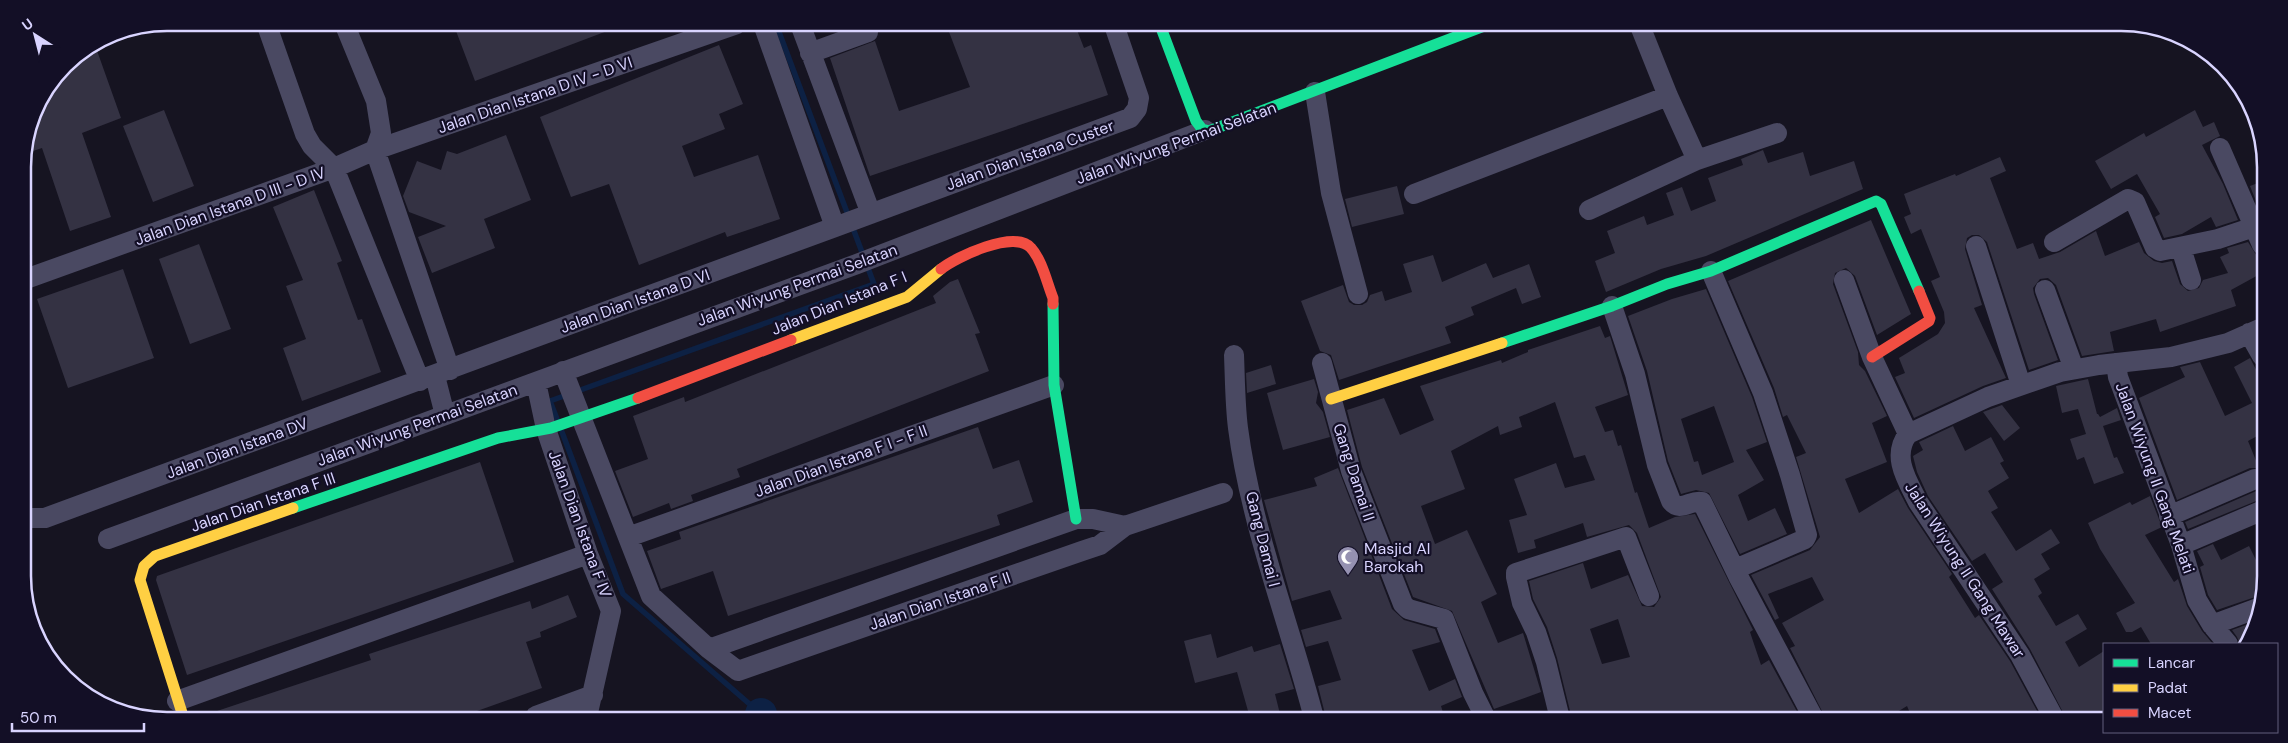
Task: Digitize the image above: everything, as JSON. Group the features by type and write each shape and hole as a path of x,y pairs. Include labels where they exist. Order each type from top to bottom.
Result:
{"street":[{"path":"269,31 304,134 312,146 334,168"},
{"path":"347,31 376,101 381,133 375,150 445,415"},
{"name":"Jalan Dian Istana D IV - D VI","path":"334,168 375,150 717,31"},
{"path":"766,31 854,220"},
{"path":"802,31 810,53 854,220"},
{"path":"810,53 868,31"},
{"name":"Jalan Dian Istana Custer","path":"854,220 1130,118 1138,109 1139,98 1116,31"},
{"path":"1162,31 1196,121 1205,130"},
{"name":"Jalan Wiyung Permai Selatan","path":"108,539 536,382 565,376 1205,130 1222,128 1471,31"},
{"path":"1642,31 1668,96 1697,160"},
{"path":"1315,92 1331,192 1358,294"},
{"path":"1414,194 1668,96"},
{"path":"1589,210 1697,160 1777,133"},
{"path":"2220,148 2257,234"},
{"name":"Jalan Dian Istana D III - D IV","path":"32,277 334,168 435,376"},
{"path":"2054,242 2128,199 2135,202 2155,248 2160,251 2257,236"},
{"path":"1331,399 1612,306 1667,284 1711,271 1874,201 1879,202 1930,318 1929,321 1872,357"},
{"name":"Jalan Dian Istana D VI","path":"435,376 854,220"},
{"name":"Jalan Dian Istana F I","path":"549,429 578,416 907,297 945,266 964,256 1005,242 1019,242 1030,246 1053,298 1054,385"},
{"path":"1976,246 2021,385"},
{"path":"2181,248 2191,280"},
{"path":"1711,271 1763,393 1807,535 1805,539 1740,567 1737,572"},
{"path":"1844,280 1872,357 1908,434 1988,397 2021,385 2074,369 2116,363"},
{"path":"2045,290 2074,369"},
{"path":"1612,306 1636,374 1657,465 1671,501 1675,506 1681,507 1699,501 1702,502 1809,711"},
{"name":"Jalan Wiyung II Gang Melati","path":"2227,643 2212,625 2197,600 2181,546 2118,377 2116,363 2171,357 2228,343 2256,331"},
{"name":"Gang Damai I","path":"1234,355 1238,427 1250,492 1279,603 1312,711"},
{"name":"Gang Damai II","path":"1322,363 1351,471 1403,604 1408,608 1445,620 1473,693 1482,711"},
{"name":"Jalan Dian Istana DV","path":"31,518 44,518 435,376"},
{"name":"Jalan Dian Istana F II","path":"565,376 578,416 650,596 709,649 737,670 742,671 1082,552 1100,545 1125,526"},
{"name":"Jalan Dian Istana F IV","path":"536,382 588,554 611,611 589,712"},
{"path":"1054,385 1076,520"},
{"name":"Jalan Dian Istana F I - F II","path":"628,537 1054,385"},
{"name":"Jalan Dian Istana F III","path":"180,709 140,580 140,573 148,560 498,438 549,429"},
{"name":"Jalan Wiyung II Gang Mawar","path":"1908,434 1902,442 1900,456 1902,467 1918,502 2020,655 2050,711"},
{"path":"2169,516 2255,479"},
{"path":"1125,526 1222,493"},
{"path":"2181,546 2257,513"},
{"name":"Jalan Dian Istana F II","path":"709,649 1076,520 1093,519 1125,526"},
{"path":"1558,711 1539,640 1522,603 1516,573 1626,537 1648,596"},
{"path":"180,709 588,554"},
{"path":"2212,625 2252,609"},
{"path":"547,712 593,695"}],"building":[{"path":"456,31 607,31 475,81"},
{"path":"949,31 1077,31 1084,48 1091,45 1108,95 870,176 830,58 875,41 899,111 970,87"},
{"path":"719,45 743,104 719,114 725,129 682,146 694,177 758,155 780,219 727,237 725,232 639,265 609,184 571,197 540,117"},
{"path":"97,50 121,118 82,133 111,217 70,231 42,148 33,151 38,124 49,99 71,71"},
{"path":"164,110 194,186 153,202 123,126"},
{"path":"2195,110 2203,127 2214,122 2220,136 2202,145 2223,184 2238,220 2216,227 2211,217 2182,234 2164,238 2155,217 2160,214 2137,174 2111,189 2095,161 2144,133 2146,137"},
{"path":"506,135 531,200 484,219 495,248 432,273 418,237 446,226 409,212 403,196 417,161 441,170 447,151 457,154"},
{"path":"1763,150 1768,163 1803,152 1810,176 1854,161 1863,189 1706,256 1661,269 1606,292 1595,261 1615,253 1607,231 1644,216 1647,225 1674,215 1666,193 1682,187 1691,211 1716,201 1708,178 1743,165 1741,159"},
{"path":"2000,157 2006,171 1990,178 2017,249 2033,243 2039,259 2060,252 2096,231 2105,256 2139,242 2144,253 2154,261 2162,263 2172,261 2180,284 2188,291 2199,288 2203,280 2228,273 2220,257 2229,253 2227,248 2248,242 2257,256 2257,276 2231,290 2236,306 2160,332 2156,319 2110,332 2114,351 2082,356 2056,285 2048,278 2040,279 2033,288 2034,294 2058,360 2029,370 1987,242 1979,235 1972,235 1967,238 1965,249 1982,305 1974,308 2006,378 1983,386 1914,418 1895,377 1905,373 1899,358 1938,334 1945,323 1944,312 1931,281 1940,277 1921,229 1911,234 1904,217 1911,214 1904,194 1955,174 1956,176"},
{"path":"2257,183 2257,204 2250,186"},
{"path":"1397,186 1404,214 1352,227 1345,199"},
{"path":"314,190 342,261 337,263 358,320 362,319 381,372 302,401 283,348 306,339 286,286 303,280 273,207"},
{"path":"1871,220 1911,314 1877,335 1855,276 1846,268 1835,273 1833,284 1858,352 1859,365 1865,371 1887,416 1872,423 1887,462 1845,479 1859,513 1898,489 1908,508 1952,574 1949,577 1975,618 1979,615 2010,661 2037,711 1909,711 1907,706 1899,711 1822,711 1790,648 1795,646 1782,623 1824,600 1812,577 1768,594 1779,618 1775,620 1751,575 1810,550 1820,537 1796,457 1806,453 1787,415 1783,417 1774,388 1728,281"},
{"path":"199,244 231,329 190,344 159,259"},
{"path":"1433,255 1442,282 1486,263 1493,278 1529,264 1541,297 1522,304 1516,288 1471,307 1474,315 1445,327 1451,343 1339,380 1331,355 1320,351 1301,301 1343,285 1349,302 1354,305 1362,305 1367,302 1370,295 1382,291 1385,301 1412,292 1403,264"},
{"path":"123,269 154,358 68,388 37,299"},
{"path":"958,279 980,333 975,334 989,371 737,469 740,477 691,495 693,501 671,509 669,503 633,517 615,471 648,459 633,416 684,397 685,402 936,303 933,296 950,282"},
{"path":"1706,289 1752,397 1767,442 1746,450 1764,480 1738,495 1748,521 1775,508 1787,534 1740,554 1709,493 1696,490 1681,494 1668,461 1647,371 1628,316 1672,299","holes":["1714,406 1734,462 1702,475 1698,461 1694,462 1681,419"]},
{"path":"1600,326 1605,338 1610,336 1628,395 1595,407 1605,432 1613,430 1618,446 1621,445 1635,493 1637,492 1649,528 1675,517 1695,514 1753,630 1750,632 1761,665 1769,660 1797,711 1570,711 1557,658 1547,627 1533,599 1529,581 1583,563 1591,589 1628,575 1642,606 1654,607 1661,597 1637,533 1629,525 1587,537 1583,523 1534,540 1536,548 1518,553 1509,520 1527,515 1514,479 1556,463 1565,488 1595,480 1585,455 1574,458 1555,402 1519,417 1522,427 1500,435 1498,426 1451,451 1465,489 1421,506 1435,544 1467,530 1497,594 1481,602 1498,643 1523,633 1541,692 1494,709 1452,611 1413,597 1362,467 1347,410 1384,398 1400,435 1434,420 1420,386 1501,360 1502,363 1528,352 1528,350","holes":["1618,619 1630,657 1602,664 1590,629"]},
{"path":"2250,358 2257,371 2257,436 2248,441 2257,463 2257,468 2250,468 2177,500 2139,398 2185,377 2180,367 2200,362 2225,416 2252,403 2234,367"},
{"path":"1271,365 1276,384 1247,393 1246,373"},
{"path":"1314,379 1318,392 1316,403 1323,412 1330,437 1283,450 1267,393"},
{"path":"2088,379 2097,414 2100,417 2117,408 2121,420 2103,426 2114,458 2117,457 2124,473 2094,484 2084,457 2077,460 2070,439 2086,434 2078,409 2062,413 2056,386"},
{"path":"2002,405 2020,428 2004,441 1983,412"},
{"path":"1953,426 1965,451 1991,437 2004,461 2000,463 2009,478 1988,491 1998,508 1991,512 2016,551 2051,529 2060,543 2041,554 2050,569 2034,579 2042,593 2038,596 2056,626 2078,614 2087,629 2065,642 2079,667 2103,652 2103,711 2062,711 2030,649 1992,589 2003,582 1985,553 1972,561 1928,496 1917,472 1913,456 1923,450 1919,442"},
{"path":"978,427 993,469 1019,460 1033,502 997,515 1000,525 728,616 713,571 661,589 647,551 681,539 679,532"},
{"path":"480,462 514,562 187,675 156,580 157,576"},
{"path":"1338,468 1392,609 1404,620 1435,629 1440,642 1412,650 1429,691 1455,679 1462,697 1441,706 1443,711 1324,711 1318,686 1341,680 1328,641 1306,647 1301,630 1342,619 1330,590 1292,601 1264,500 1317,486 1314,478"},
{"path":"2257,491 2257,501 2188,529 2185,522"},
{"path":"2150,496 2162,527 2145,535 2174,582 2178,579 2187,606 2202,631 2212,643 2150,643 2141,627 2132,632 2126,632 2116,613 2135,603 2100,549 2088,523 2130,502 2132,505"},
{"path":"2213,544 2221,560 2249,546 2257,562 2255,597 2217,610 2208,595 2200,567 2204,565 2197,551"},
{"path":"568,595 577,617 540,632 541,637 526,642 542,688 475,712 214,712 371,660 369,654 530,601 532,609"},
{"path":"2248,624 2239,642 2232,630"},
{"path":"1211,634 1217,658 1252,646 1254,652 1280,644 1294,689 1275,694 1279,711 1248,711 1237,672 1195,683 1184,641"}],"waterway":[{"path":"557,419 550,401 874,284 779,31"},
{"path":"562,432 623,594 758,712"}],"traffic: fast":[{"path":"1162,31 1196,121 1202,129 1209,131 1471,31"},
{"path":"1502,343 1612,306 1667,284 1711,271 1876,201 1881,204 1919,291"},
{"path":"1053,304 1054,385 1076,519"},
{"path":"293,508 498,438 551,428 638,398"}],"traffic: slow":[{"path":"791,340 907,297 941,269"},
{"path":"1331,399 1502,343"},
{"path":"182,712 140,580 144,566 155,556 293,508"}],"traffic: jam":[{"path":"941,269 959,258 986,247 999,243 1023,243 1031,248 1038,259 1053,298 1053,304"},
{"path":"1872,357 1929,321 1930,318 1919,291"},
{"path":"638,398 791,340"}],"place":[{"name":"Masjid Al Barokah","path":"1348,576"}]}
